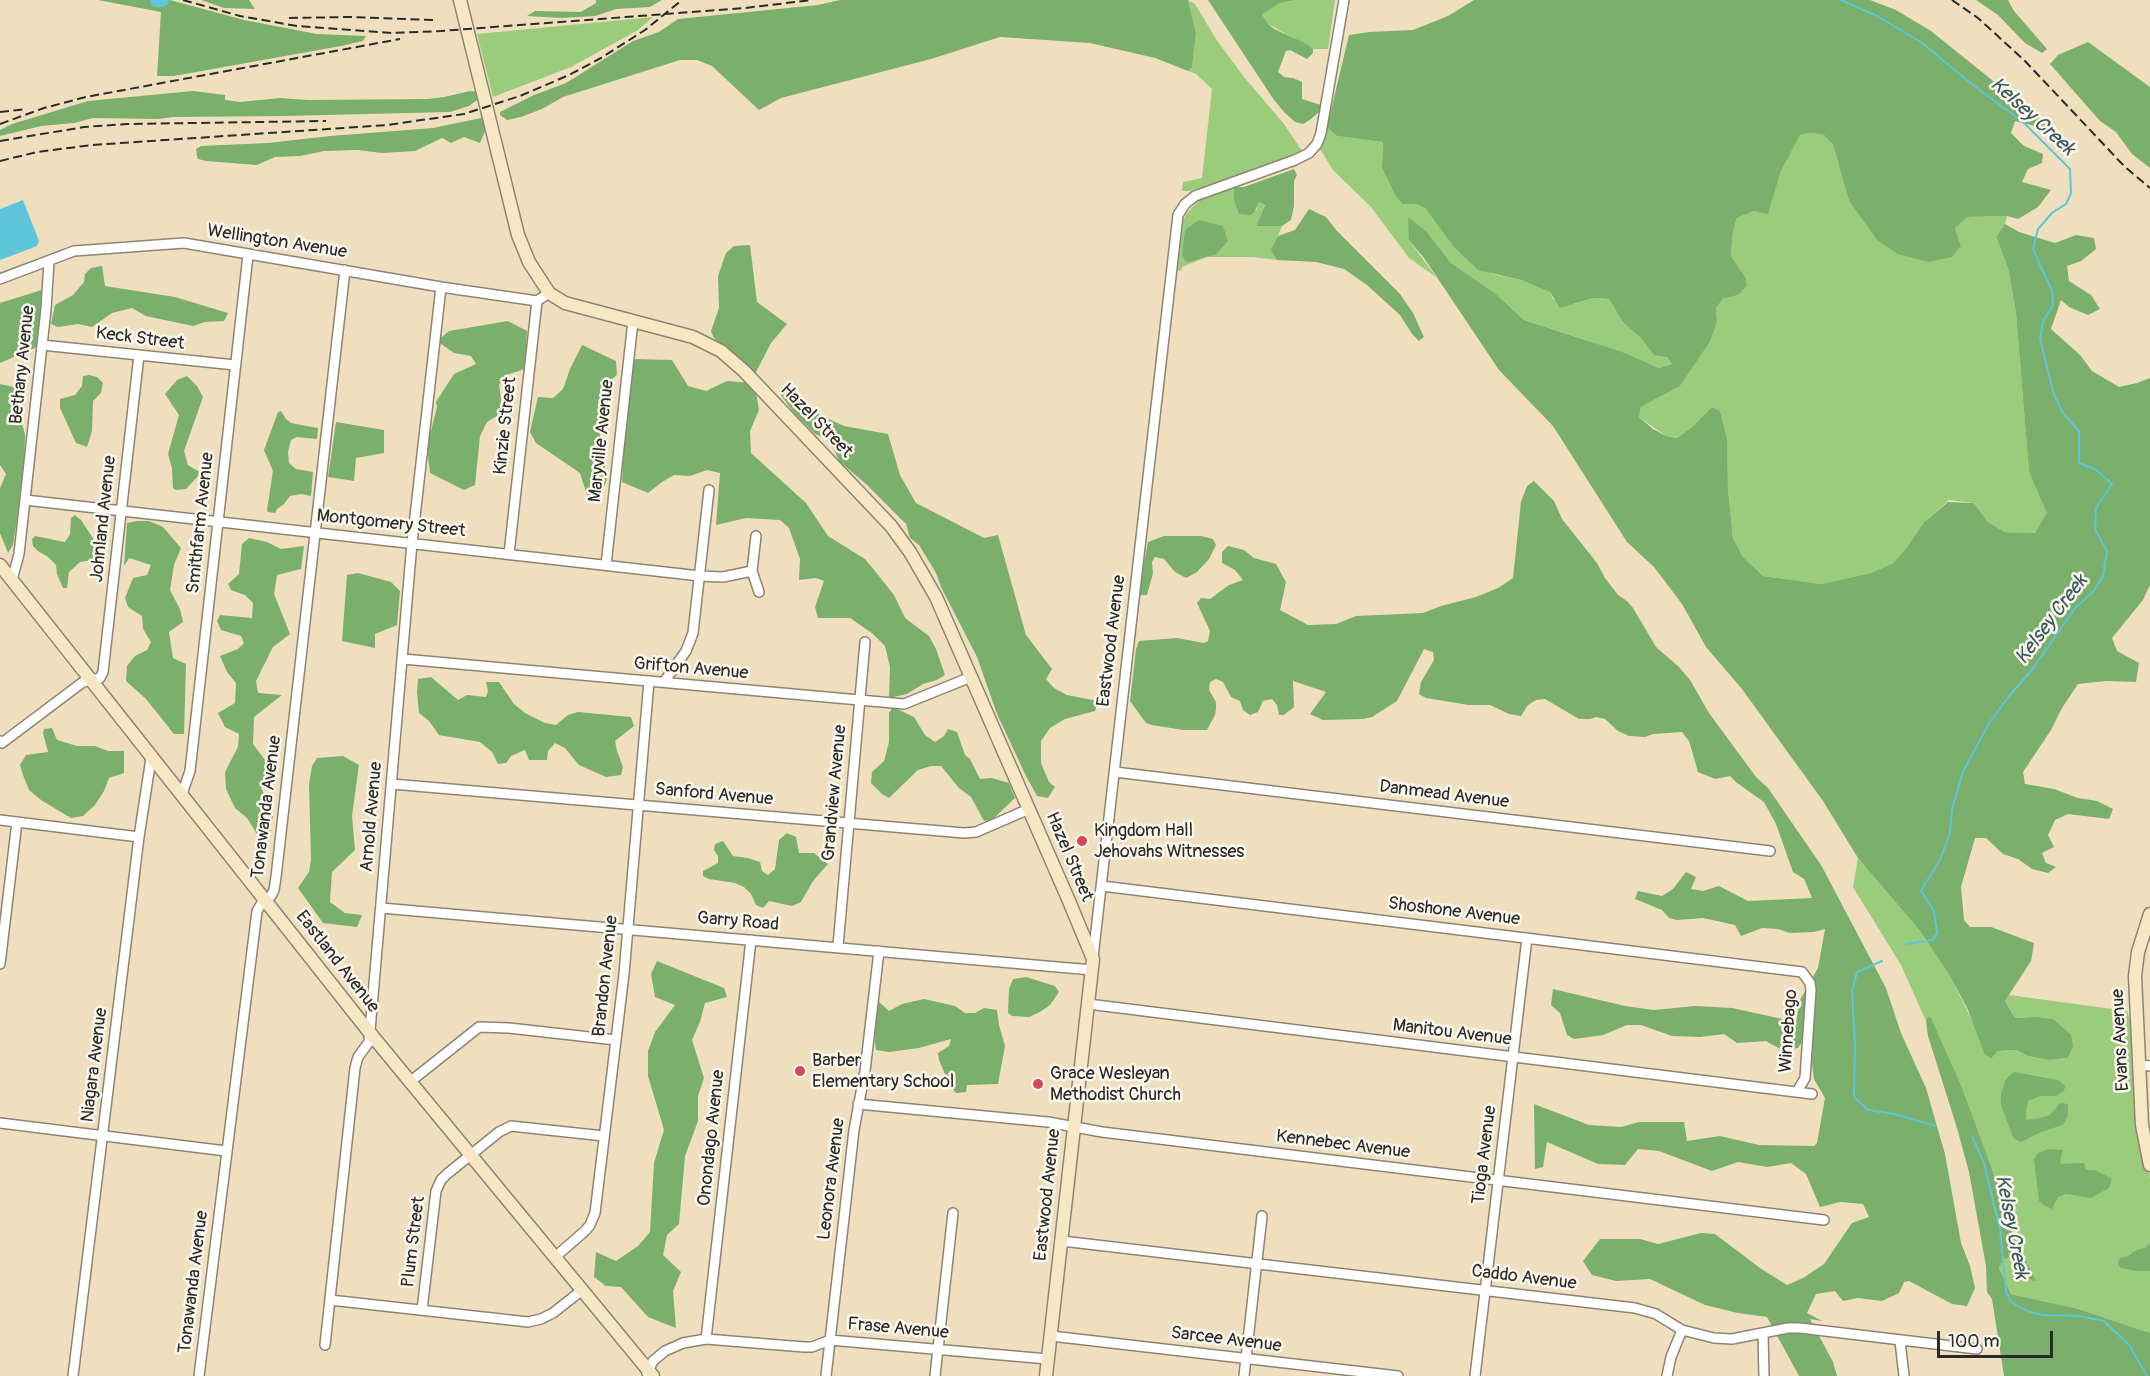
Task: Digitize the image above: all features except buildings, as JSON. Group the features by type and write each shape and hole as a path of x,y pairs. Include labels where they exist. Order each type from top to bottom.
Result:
{"street":[{"path":"460,0 519,235 530,262 549,293 537,302"},
{"name":"Eastwood Avenue","path":"1046,1376 1178,215 1185,204 1195,196 1295,160 1309,153 1317,144 1321,133 1344,0"},
{"name":"Wellington Avenue","path":"0,279 80,250 177,243 537,302"},
{"name":"Smithfarm Avenue","path":"182,794 190,771 248,255"},
{"name":"Bethany Avenue","path":"12,580 19,554 49,261"},
{"name":"Tonawanda Avenue","path":"199,1376 256,910 271,896 277,869 345,270"},
{"name":"Arnold Avenue","path":"325,1345 355,1068 358,1057 369,1042 370,1033 412,543 441,287"},
{"name":"Hazel Street","path":"549,293 565,303 699,339 722,351 881,514 902,539 926,578 972,677 1092,964"},
{"name":"Kinzie Street","path":"509,554 537,302"},
{"name":"Maryville Avenue","path":"606,565 633,321"},
{"name":"Keck Street","path":"42,345 235,365"},
{"name":"Johnland Avenue","path":"92,680 100,678 103,672 139,355"},
{"path":"664,682 686,651 693,633 709,490"},
{"name":"Montgomery Street","path":"25,500 700,576 723,577 752,571"},
{"path":"756,536 752,571 759,592"},
{"name":"Eastland Avenue","path":"0,565 370,1033 649,1373"},
{"name":"Grandview Avenue","path":"838,946 865,642"},
{"name":"Grifton Avenue","path":"403,659 904,704 972,677"},
{"path":"0,741 2,743 83,681 92,680"},
{"name":"Brandon Avenue","path":"555,1257 585,1231 593,1219 624,974 649,681"},
{"name":"Niagara Avenue","path":"74,1376 139,837 152,758"},
{"name":"Danmead Avenue","path":"1115,772 1770,851"},
{"name":"Sanford Avenue","path":"392,784 970,834 1029,809"},
{"path":"0,820 139,837"},
{"path":"0,964 17,822"},
{"name":"Shoshone Avenue","path":"1102,885 1802,972"},
{"name":"Garry Road","path":"381,908 879,951 1092,964"},
{"name":"Evans Avenue","path":"2150,914 2138,952 2135,976 2145,1065 2142,1125 2150,1165"},
{"name":"Tioga Avenue","path":"1476,1376 1527,938"},
{"name":"Onondago Avenue","path":"706,1339 751,940"},
{"name":"Leonora Avenue","path":"826,1376 858,1104 865,1071 879,951"},
{"name":"Winnebago","path":"1797,1092 1805,1077 1811,990 1810,983 1802,972"},
{"name":"Manitou Avenue","path":"1089,1004 1812,1094"},
{"path":"411,1081 479,1027 509,1028 616,1040"},
{"name":"Kennebec Avenue","path":"858,1104 1048,1122 1102,1132 1824,1220"},
{"path":"0,1123 226,1151"},
{"name":"Plum Street","path":"422,1310 436,1191 441,1180 470,1154 499,1132 511,1126 604,1136"},
{"path":"934,1376 953,1213"},
{"path":"1244,1376 1262,1216"},
{"name":"Caddo Avenue","path":"1062,1241 1641,1309 1656,1314 1682,1330 1714,1338 1732,1339 1788,1328 1800,1328 1977,1348"},
{"path":"330,1300 528,1322 553,1313 581,1291"},
{"path":"1668,1376 1671,1357 1682,1330"},
{"path":"1762,1333 1764,1376"},
{"name":"Sarcee Avenue","path":"1051,1336 1398,1376"},
{"name":"Frase Avenue","path":"649,1373 664,1351 684,1343 706,1339 804,1347 812,1347 830,1340 1048,1359"},
{"path":"1900,1341 1904,1376"}],"green space":[{"path":"98,0 170,0 244,20 317,34 366,36 363,41 341,46 174,76 157,76 161,12"},
{"path":"201,0 249,0 255,9 224,8"},
{"path":"596,0 662,0 650,7 616,9 595,16 562,18 527,16 535,11 581,12 596,3"},
{"path":"840,0 1188,0 1196,33 1192,68 1188,71 1155,58 1090,43 1000,37 931,59 781,98 759,110 712,66 697,60 680,60 563,97 542,109 521,117 507,120 500,115 500,112 534,95 566,83 633,41 659,32 678,19 818,5"},
{"path":"1188,0 1195,4 1216,39 1244,77 1284,124 1302,151 1251,173 1190,191 1182,191 1183,182 1202,178 1212,89 1196,74 1188,71 1192,68 1196,33"},
{"path":"1208,0 1297,0 1280,3 1262,14 1274,29 1313,49 1313,53 1307,59 1290,50 1286,51 1278,72 1284,77 1302,82 1302,99 1321,105 1319,112 1303,124 1295,122 1285,113"},
{"path":"1297,0 1335,0 1328,49 1313,49 1268,24 1262,13 1280,3"},
{"path":"1474,0 1870,0 1896,10 1931,31 2059,134 2057,137 2031,125 2015,121 2011,133 2024,146 2043,154 2042,163 2028,169 2022,182 2051,190 2038,207 2018,219 2007,216 1968,217 1955,228 1961,246 1952,257 1928,262 1898,254 1878,241 1849,201 1833,145 1824,135 1810,133 1800,135 1781,171 1768,214 1754,211 1737,218 1733,231 1731,256 1746,278 1747,286 1738,295 1723,299 1716,308 1717,322 1710,342 1680,386 1641,407 1639,417 1653,429 1666,436 1677,438 1712,407 1720,411 1727,438 1728,489 1733,538 1743,557 1763,576 1821,584 1871,573 1893,563 1924,522 1948,502 1974,503 1988,522 2005,532 2035,533 2047,513 2029,472 2016,313 2008,268 1996,237 2005,224 2019,232 2055,243 2076,235 2094,238 2096,249 2081,261 2067,266 2069,281 2091,295 2100,309 2088,315 2069,307 2061,300 2051,329 2080,355 2092,371 2119,387 2150,378 2150,585 2143,600 2112,638 2117,651 2139,663 2136,682 2106,681 2078,684 2023,772 2025,784 2097,801 2113,809 2109,819 2068,814 2055,820 2048,835 2054,847 2042,853 2046,863 2056,867 2048,873 2032,869 2018,859 2003,854 1986,838 1975,838 1961,887 1964,920 1970,927 1991,927 2034,943 2031,961 2005,1001 2015,1018 2053,1019 2071,1035 2073,1046 2068,1058 2048,1060 2028,1056 2016,1050 1998,1051 1991,1059 1984,1053 1968,1010 1950,976 1920,931 1858,858 1823,801 1742,689 1706,647 1682,604 1654,567 1627,542 1553,426 1499,370 1424,258 1409,240 1408,217 1427,232 1451,263 1496,294 1524,320 1622,352 1659,368 1672,364 1667,357 1654,355 1641,338 1622,321 1609,299 1593,298 1560,308 1550,292 1521,280 1478,270 1454,247 1426,209 1416,204 1402,204 1395,195 1382,168 1383,142 1337,136 1327,127 1349,35 1413,30 1448,16"},
{"path":"1976,0 2008,0 2014,11 2047,49 2042,53 2025,43 1998,15"},
{"path":"653,17 638,30 571,67 493,97 477,34"},
{"path":"2088,42 2150,87 2150,168 2132,154 2116,132 2100,121 2050,64 2058,55"},
{"path":"193,91 225,95 225,100 240,102 280,98 308,100 427,99 470,91 477,92 477,100 469,106 450,112 159,119 93,118 74,123 41,126 0,136 0,130 12,124 88,101"},
{"path":"481,118 485,120 486,129 480,143 464,137 451,143 442,138 415,151 382,153 358,150 324,151 300,156 275,157 257,165 198,159 196,149 201,146 268,143 433,128"},
{"path":"1327,127 1337,136 1383,142 1382,168 1402,204 1416,204 1426,209 1492,274 1521,280 1550,292 1553,299 1574,304 1593,298 1609,299 1622,321 1667,357 1672,364 1660,368 1524,320 1496,294 1451,263 1427,232 1409,240 1436,277 1409,258 1371,207 1333,170 1320,149"},
{"path":"1810,133 1824,135 1833,145 1849,201 1858,213 1961,246 1955,228 1968,217 2007,216 2005,224 1996,237 2008,268 2016,313 2029,472 2048,513 2035,533 2005,532 1988,522 1974,503 1949,500 1924,522 1893,563 1871,573 1821,584 1763,576 1743,557 1733,538 1728,489 1727,439 1720,411 1712,407 1677,438 1666,436 1639,417 1641,407 1680,386 1710,342 1717,322 1716,308 1723,299 1738,295 1747,286 1746,278 1731,256 1733,231 1737,218 1754,211 1768,213 1781,171 1789,155 1800,135"},
{"path":"1294,169 1297,175 1294,181 1294,206 1291,220 1282,226 1256,226 1265,205 1259,202 1251,215 1239,214 1234,200 1234,187 1244,187"},
{"path":"1234,187 1234,201 1256,211 1259,202 1265,204 1256,226 1282,226 1272,250 1277,260 1253,257 1207,257 1182,267 1181,271 1178,270 1181,226 1186,214 1202,198"},
{"path":"1309,209 1326,217 1400,294 1413,313 1424,337 1419,341 1400,315 1367,285 1344,269 1316,262 1277,260 1271,250 1278,236 1295,230"},
{"path":"1199,220 1223,226 1228,241 1216,254 1189,262 1185,261 1182,255 1185,230"},
{"path":"750,245 757,302 787,324 771,343 755,374 714,338 711,331 719,308 718,276 726,253 734,246"},
{"path":"102,266 105,286 175,297 228,313 224,321 205,322 193,326 146,316 132,308 112,313 92,327 78,324 58,327 51,324 55,305 73,295 84,282 85,274 91,268"},
{"path":"45,289 37,347 0,363 0,303"},
{"path":"508,321 527,331 525,369 506,375 499,385 500,414 487,422 480,436 475,485 464,490 430,473 427,447 437,407 436,402 454,374 476,364 471,356 454,353 437,341 449,331"},
{"path":"582,345 616,361 617,375 607,383 600,402 600,437 607,479 599,501 587,495 580,473 536,443 530,432 538,397 553,398 563,389"},
{"path":"633,359 672,360 688,386 706,391 727,381 752,383 759,410 750,431 751,453 806,503 828,536 865,559 894,595 905,618 929,636 945,675 907,694 889,698 890,667 885,646 873,634 850,618 818,618 815,607 824,581 816,578 799,580 800,559 789,528 780,520 746,518 716,525 720,473 707,470 690,476 674,475 648,493 622,482 624,433"},
{"path":"83,376 97,377 103,383 101,393 93,401 92,431 87,447 76,443 60,408 60,399 75,395 82,386"},
{"path":"187,376 197,386 203,397 184,451 188,465 201,473 186,489 176,490 173,488 172,468 168,454 179,415 165,394 177,380"},
{"path":"0,384 18,388 17,408 25,434 24,474 13,545 8,553 0,533 0,488 6,474 0,465"},
{"path":"785,393 792,402 844,426 888,434 900,475 916,503 984,538 998,535 1026,635 1052,669 1046,679 1054,688 1067,695 1098,701 1095,711 1065,719 1050,728 1041,741 1041,763 1049,782 1055,787 1048,798 1037,796 1026,776 997,714 977,657 936,573 919,545 910,538 906,524 839,461 833,447 825,438 815,434 794,413 780,394"},
{"path":"281,411 291,423 318,428 317,439 297,437 291,440 288,452 289,463 296,469 313,472 311,496 301,494 290,496 275,513 267,510 273,471 264,450 278,412"},
{"path":"336,422 384,430 384,453 356,458 354,481 328,477"},
{"path":"1534,481 1554,501 1562,519 1597,563 1618,595 1633,608 1656,647 1690,680 1709,713 1756,777 1768,788 1821,865 1886,988 1901,1033 1926,1088 1945,1154 1961,1243 1975,1288 1967,1306 1952,1304 1909,1281 1904,1282 1899,1293 1882,1301 1858,1298 1843,1301 1835,1291 1816,1294 1807,1313 1822,1321 1810,1319 1833,1362 1837,1376 1799,1376 1767,1317 1705,1305 1650,1279 1616,1281 1592,1275 1583,1261 1600,1239 1640,1239 1658,1244 1701,1233 1715,1234 1787,1285 1803,1278 1824,1264 1852,1223 1869,1217 1863,1204 1840,1202 1820,1207 1806,1174 1791,1163 1767,1167 1738,1162 1712,1171 1659,1151 1638,1149 1625,1165 1598,1164 1547,1142 1543,1167 1535,1169 1534,1104 1589,1125 1621,1127 1639,1122 1684,1122 1687,1141 1720,1136 1759,1145 1814,1146 1817,1143 1825,1098 1814,1079 1811,1055 1804,1039 1798,1048 1782,1050 1766,1041 1737,1043 1724,1034 1700,1037 1672,1036 1641,1025 1627,1025 1603,1035 1574,1039 1567,1035 1560,1013 1551,1005 1553,989 1625,1006 1654,1010 1695,1006 1732,1008 1796,1022 1800,1000 1818,968 1825,929 1790,933 1778,929 1762,928 1741,936 1735,925 1703,918 1677,920 1669,918 1662,910 1635,899 1638,891 1662,896 1673,889 1686,872 1696,877 1691,889 1703,891 1719,886 1748,901 1812,898 1804,879 1793,872 1776,824 1764,802 1730,776 1715,779 1698,772 1689,741 1682,732 1653,734 1645,737 1629,736 1618,731 1605,719 1596,717 1579,719 1545,699 1536,700 1528,705 1521,716 1509,714 1490,705 1469,705 1426,698 1419,694 1421,682 1434,660 1433,652 1424,649 1397,701 1372,717 1363,719 1323,720 1310,714 1326,692 1293,681 1294,707 1284,715 1279,715 1277,705 1272,699 1263,701 1258,712 1250,715 1243,710 1240,701 1231,697 1223,682 1216,679 1210,682 1209,690 1216,702 1216,709 1207,730 1183,730 1146,723 1130,701 1139,641 1177,638 1204,643 1208,641 1210,631 1197,603 1201,598 1210,599 1229,585 1243,580 1235,570 1222,563 1222,552 1228,546 1244,550 1254,558 1276,564 1286,582 1280,610 1308,625 1336,624 1356,616 1423,613 1476,597 1498,588 1513,578 1521,502 1527,486"},
{"path":"75,515 81,520 98,546 105,550 104,565 92,560 80,562 69,572 67,588 63,588 56,565 33,546 32,539 35,536 65,542 70,534 71,518"},
{"path":"149,521 163,527 181,548 174,565 170,590 180,609 183,622 169,632 173,658 186,664 184,734 174,734 146,699 126,681 127,666 135,656 147,650 151,642 143,629 142,616 128,607 125,598 133,578 147,575 151,565 129,558 124,566 127,523"},
{"path":"1164,536 1201,536 1213,539 1216,545 1209,559 1197,572 1186,578 1175,572 1164,559 1155,557 1152,562 1153,573 1147,595 1140,595 1139,588 1148,542"},
{"path":"249,538 267,542 281,549 304,546 301,569 277,575 274,594 290,634 273,647 256,681 258,693 282,695 254,717 253,744 268,764 273,781 261,788 273,816 267,850 247,818 235,808 226,789 225,772 238,747 239,734 225,727 218,713 235,703 236,683 227,672 220,656 238,649 244,643 241,636 221,630 217,621 220,615 252,618 253,603 245,595 231,590 228,584 239,574 242,544"},
{"path":"358,573 391,582 400,591 397,625 375,634 375,648 342,641 347,575"},
{"path":"431,677 458,700 467,695 486,697 488,691 486,682 499,682 514,704 525,713 545,723 556,725 568,715 578,712 631,717 634,726 615,741 623,767 621,775 606,777 579,765 565,748 555,743 548,751 547,760 529,760 525,750 511,756 506,763 498,764 492,752 480,742 439,735 429,721 419,713 418,679"},
{"path":"893,707 914,717 925,735 935,742 944,736 948,729 957,732 965,755 970,759 980,779 992,778 1009,783 1015,798 992,820 984,821 971,797 959,788 941,766 918,770 889,798 882,794 871,783 872,772 884,761 889,742 889,713"},
{"path":"52,728 57,740 77,746 95,746 108,751 124,751 124,773 109,778 95,805 83,816 71,818 41,800 29,790 23,775 20,765 26,755 48,752 43,733 44,729"},
{"path":"343,756 359,765 352,816 355,850 332,872 330,902 345,913 362,915 357,927 323,923 298,888 309,872 311,860 309,784 312,766 317,758"},
{"path":"787,833 796,837 799,853 814,853 828,864 813,881 801,902 792,906 769,901 763,908 756,905 751,894 744,887 703,876 703,871 718,863 718,856 714,850 715,844 723,841 733,856 760,862 762,871 768,875 775,869 779,840"},
{"path":"1858,858 1920,931 1950,976 1991,1059 1998,1051 2016,1050 2028,1056 2047,1060 2068,1058 2035,1017 2015,1018 2005,1001 2009,995 2127,1011 2132,1026 2150,1179 2150,1243 2128,1256 2136,1271 2150,1271 2150,1333 2079,1309 2011,1294 1999,1268 2004,1258 2012,1261 2014,1272 2022,1273 2031,1280 2035,1280 2013,1235 1994,1175 1928,1016 1926,1021 1901,965 1853,887"},
{"path":"657,961 724,988 727,997 705,1003 692,1040 704,1078 698,1096 698,1121 685,1156 679,1224 667,1235 663,1255 681,1272 673,1291 676,1328 648,1317 621,1287 606,1286 594,1277 596,1252 616,1261 638,1246 650,1232 654,1163 664,1130 648,1076 648,1051 655,1032 675,1005 655,997 651,974"},
{"path":"1026,977 1055,986 1059,992 1050,1005 1040,1012 1029,1017 1012,1016 1008,1013 1009,989 1013,979"},
{"path":"924,999 955,1006 965,1013 975,1013 984,1008 997,1010 1005,1046 998,1084 967,1085 966,1092 956,1093 950,1086 938,1053 949,1046 951,1039 919,1048 889,1052 876,1050 874,1036 878,1001 889,1011 902,1004"},
{"path":"1928,1016 1931,1018 1962,1088 2013,1235 2036,1281 2022,1273 2016,1276 2012,1261 2008,1258 2004,1259 1999,1268 2011,1294 2079,1309 2150,1333 2150,1376 2004,1376 1992,1299 1987,1292 1986,1266 1969,1172 1928,1036 1926,1021"},
{"path":"2014,1072 2058,1080 2065,1086 2064,1091 2056,1096 2040,1096 2028,1101 2026,1111 2026,1120 2041,1118 2050,1115 2060,1103 2068,1104 2068,1115 2063,1125 2021,1142 2014,1139 2001,1105 2001,1093 2006,1079"},
{"path":"2049,1149 2063,1150 2061,1164 2084,1163 2086,1170 2095,1170 2112,1179 2109,1188 2091,1198 2066,1194 2058,1197 2052,1209 2045,1206 2039,1201 2034,1159 2038,1153"},
{"path":"2150,1243 2150,1271 2121,1268 2118,1263 2120,1258"}],"water":[{"path":"23,200 39,241 37,246 0,260 0,209"}],"waterway":[{"path":"157,0 162,0"},
{"name":"Kelsey Creek","path":"1841,0 1875,15 1921,42 1969,82 2023,122 2070,169 2071,193 2066,204 2052,213 2038,229 2033,249 2052,291 2053,305 2043,321 2040,339 2054,395 2063,413 2079,431 2079,463 2095,469 2112,484 2096,508 2095,529 2107,551 2103,576 2094,591 2076,607 2031,671 1988,725 1963,772 1952,809 1950,833 1940,860 1921,891 1934,911 1937,933 1933,940 1906,944"},
{"name":"Kelsey Creek","path":"1882,961 1857,972 1852,991 1855,1046 1854,1097 1868,1110 1894,1114 1936,1126"},
{"name":"Kelsey Creek","path":"1972,1136 1984,1163 2000,1229 2006,1292 2011,1302 2027,1311 2043,1315 2079,1316 2104,1321 2129,1345 2147,1376"}],"railway":[{"path":"183,0 240,16 297,26 392,33 745,8 812,0"},
{"path":"0,161 37,152 92,145 387,125 464,114 520,96 569,75 645,30 682,0"},
{"path":"1952,0 1978,18 2025,61 2124,166 2150,188"},
{"path":"289,18 349,17 433,20"},
{"path":"0,124 44,108 86,97 400,39"},
{"path":"0,112 26,109"},
{"path":"0,141 84,127 127,124 326,121"}],"place":[{"name":"Kingdom Hall Jehovahs Witnesses","path":"1082,841"},
{"name":"Barber Elementary School","path":"800,1071"},
{"name":"Grace Wesleyan Methodist Church","path":"1038,1084"}]}
